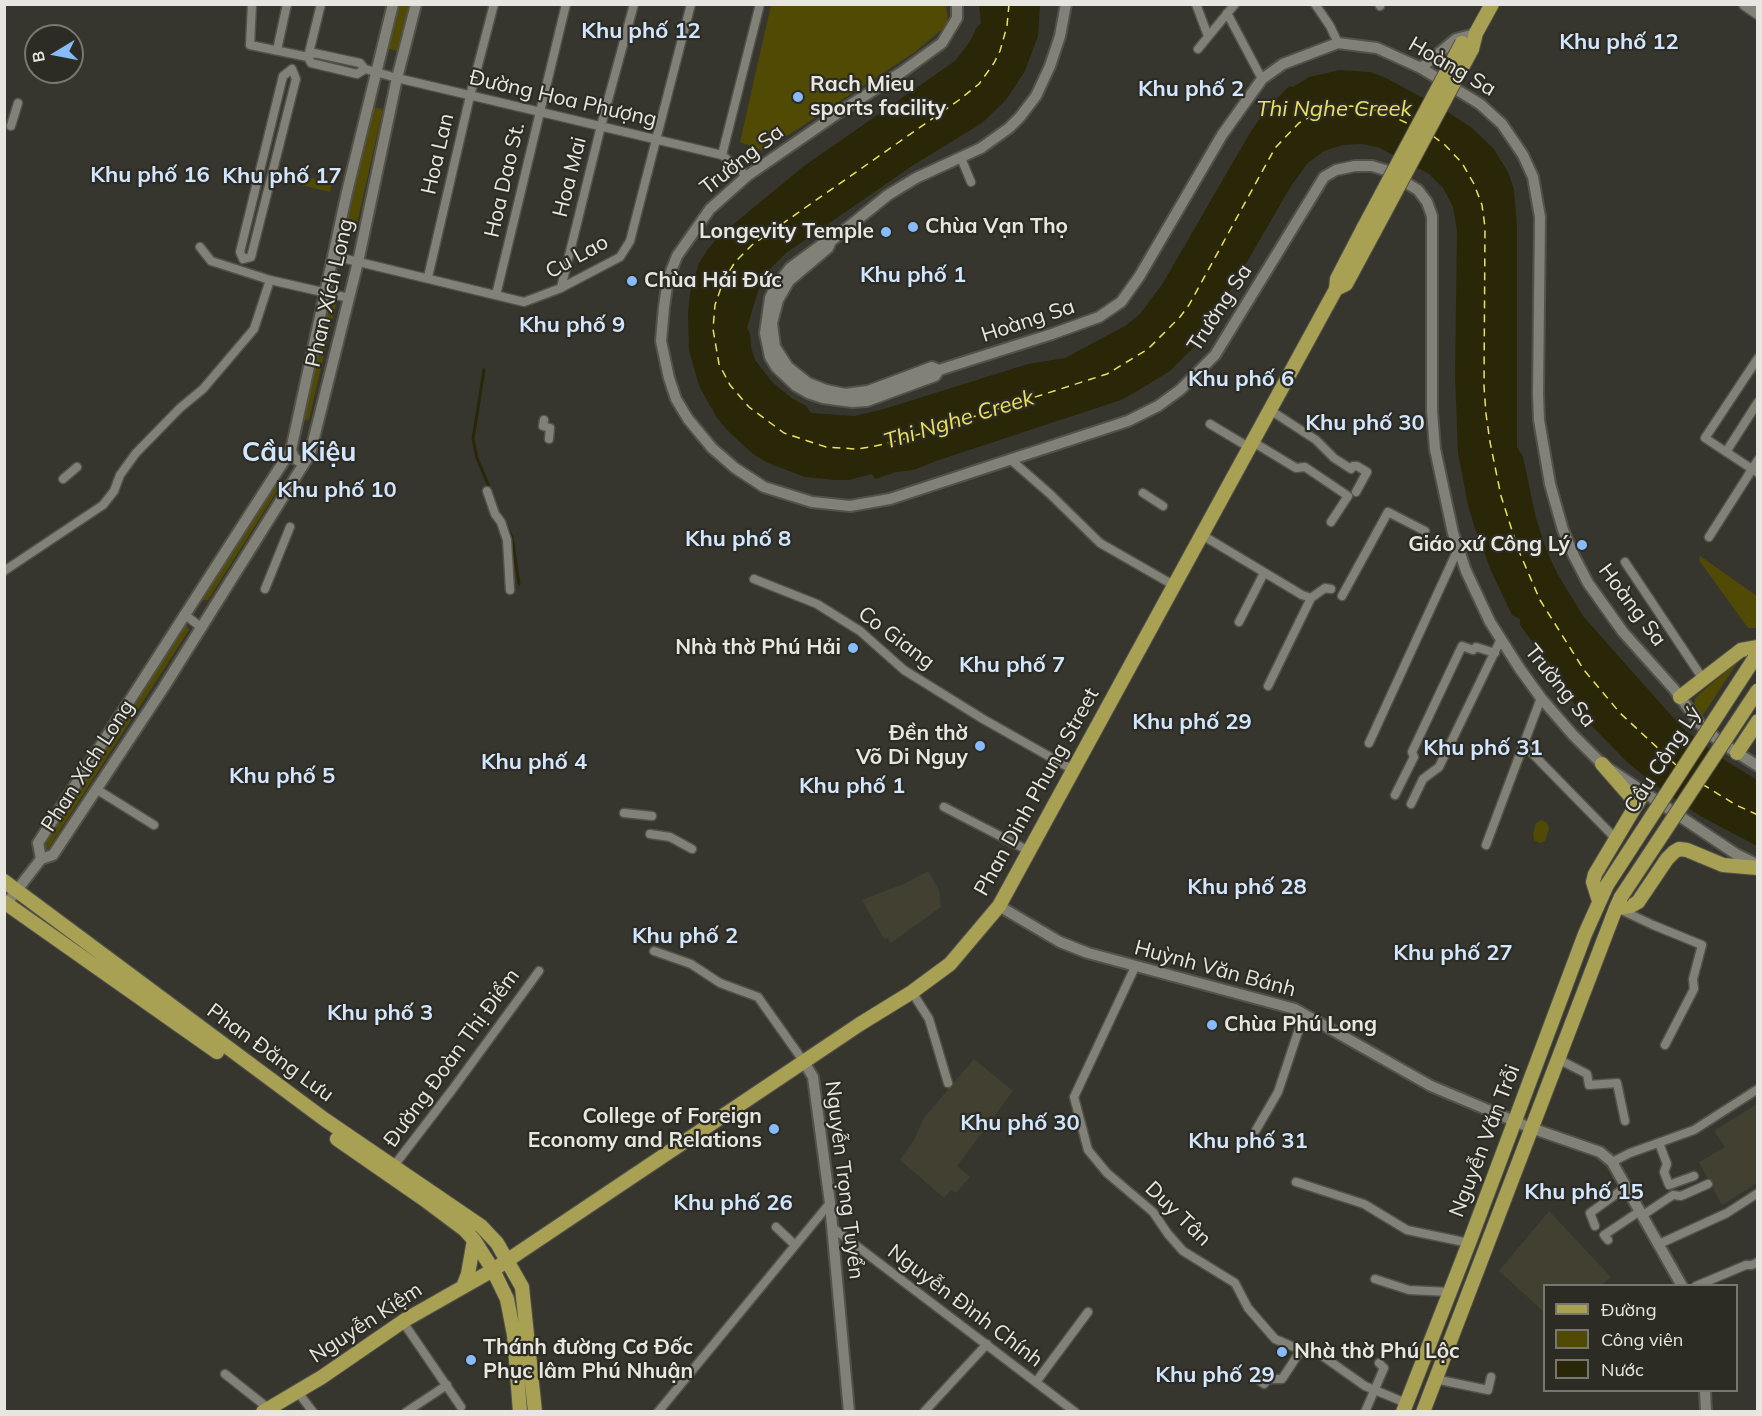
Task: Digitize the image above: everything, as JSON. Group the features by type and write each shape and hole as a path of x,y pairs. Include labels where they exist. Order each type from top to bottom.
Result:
{"main road":[{"path":"1475,33 1492,4"},
{"path":"1745,4 1758,13"},
{"name":"Phan Dinh Phung Street","path":"493,1270 860,1024 912,992 950,964 999,906 1075,771 1336,289 1346,284 1369,229 1475,33"},
{"path":"1680,697 1741,650 1756,653"},
{"name":"Cầu Công Lý","path":"1607,885 1756,653"},
{"name":"Cầu Công Lý","path":"1618,902 1758,690"},
{"path":"1737,753 1758,721"},
{"path":"1599,901 1593,877 1640,798 1602,764"},
{"path":"1618,902 1631,906 1638,903 1667,859 1679,849 1724,865 1758,867"},
{"name":"Phan Đăng Lưu","path":"4,881 324,1119 480,1226 496,1243 522,1287 536,1412"},
{"name":"Nguyễn Văn Trỗi","path":"1405,1407 1607,885"},
{"name":"Nguyễn Văn Trỗi","path":"1423,1412 1618,902"},
{"name":"Phan Đăng Lưu","path":"5,905 265,1086 313,1123 465,1230 493,1270 507,1299 512,1326 520,1412"},
{"path":"463,1287 468,1274 474,1240"},
{"name":"Nguyễn Kiệm","path":"264,1411 322,1377 403,1322 493,1270"}],"street":[{"path":"252,4 250,45 308,57"},
{"path":"277,50 287,4"},
{"path":"321,4 308,57 311,63 357,74 365,69 377,73"},
{"name":"Phan Xích Long","path":"305,460 202,628 53,855 40,859 38,843 292,448 347,192 393,4"},
{"name":"Phan Xích Long","path":"310,449 358,262 397,78 416,4"},
{"name":"Hoa Lan","path":"429,278 470,96 494,4"},
{"name":"Hoa Dao St.","path":"496,295 566,4"},
{"name":"Hoa Mai","path":"561,288 634,4"},
{"name":"Cu Lao","path":"334,256 524,302 561,288 620,257 626,249 691,4"},
{"path":"722,155 760,4"},
{"name":"Trường Sa","path":"957,4 957,18 942,43 747,176 710,209 676,256 668,279 661,338 669,378 688,419 712,448 735,468 764,487 812,502 850,506 879,502 1128,421 1158,406 1204,368 1225,341 1324,177 1345,167 1375,166 1397,176 1415,188 1425,198 1432,216 1433,428 1442,489 1458,549 1479,601 1500,641 1541,698 1602,764"},
{"name":"Hoàng Sa","path":"1066,4 1056,51 1046,78 1031,104 1009,128 981,148 901,187 783,276 770,298 765,322 766,345 770,357 785,377 808,393 823,398 852,402 867,401 924,375 935,376 939,370 1090,321 1107,313 1121,302 1139,278 1222,135 1262,79 1283,64 1338,43 1377,48 1421,68 1470,96 1490,111 1510,134 1529,166 1540,218 1538,406 1543,449 1554,501 1574,556 1596,596 1700,724 1758,766"},
{"path":"1196,4 1208,36"},
{"path":"1198,49 1235,4"},
{"path":"1315,4 1338,43"},
{"path":"1227,13 1262,79"},
{"path":"1421,68 1456,39 1475,33"},
{"path":"243,259 251,257 271,183 296,79 292,69 296,54"},
{"path":"240,271 243,259 240,252 283,76 292,69"},
{"name":"Đường Hoa Phượng","path":"377,73 722,155 747,176"},
{"path":"11,126 18,103"},
{"path":"274,114 287,117"},
{"path":"265,150 278,153"},
{"path":"961,158 971,182"},
{"path":"258,179 271,183"},
{"path":"248,220 260,224"},
{"path":"200,247 211,261 240,271 349,298"},
{"path":"4,571 103,506 114,491 120,475 136,453 180,408 203,389 254,329 270,280"},
{"path":"1755,471 1705,438 1758,358"},
{"path":"1726,452 1758,402"},
{"path":"1270,410 1316,440 1334,458 1351,469 1357,466 1366,472 1356,492"},
{"path":"544,420 543,426 550,428 549,439"},
{"path":"1210,424 1296,468 1305,467 1348,496 1332,522"},
{"path":"297,442 303,442 310,449 310,454 305,460 294,459 292,448 297,442"},
{"path":"1010,459 1100,543 1174,586"},
{"path":"1709,537 1755,471 1758,460"},
{"path":"63,479 77,467"},
{"path":"487,491 507,540 510,590"},
{"path":"1143,493 1164,506"},
{"path":"1342,596 1388,512 1425,531"},
{"path":"265,590 290,528"},
{"path":"1202,534 1264,573 1311,598"},
{"path":"1369,743 1458,549"},
{"path":"1625,562 1703,679"},
{"path":"1239,622 1264,573"},
{"name":"Co Giang","path":"753,579 818,603 860,631 904,670 983,719 1075,771"},
{"path":"1268,686 1311,598 1325,588 1331,589"},
{"path":"184,614 202,628"},
{"path":"1411,804 1423,779 1439,767 1500,641"},
{"path":"1395,795 1414,757 1412,752 1462,646 1473,650 1476,647 1495,653"},
{"path":"1486,845 1541,698"},
{"path":"1524,745 1616,839"},
{"path":"96,789 154,825"},
{"path":"1640,798 1758,867"},
{"path":"944,807 1029,851"},
{"path":"624,813 652,816"},
{"path":"650,834 670,837 692,849"},
{"path":"5,905 40,859"},
{"path":"1618,902 1653,926 1702,945 1693,979 1694,989 1665,1045"},
{"name":"Huỳnh Văn Bánh","path":"999,906 1060,942 1088,954 1295,1009 1431,1086 1532,1128"},
{"path":"654,951 691,964 720,983 758,997 804,1062"},
{"name":"Duy Tân","path":"1135,967 1074,1097 1088,1150 1107,1173 1153,1212 1168,1234 1184,1251 1235,1283 1248,1308 1275,1339 1300,1350 1314,1350 1374,1391 1405,1407"},
{"name":"Đường Đoàn Thị Điểm","path":"393,1167 452,1090 538,970"},
{"path":"912,992 929,1019 948,1083"},
{"path":"1256,1130 1278,1092 1304,1014"},
{"path":"1558,1059 1587,1074 1589,1085 1617,1083 1625,1121"},
{"name":"Nguyễn Trọng Tuyển","path":"804,1062 813,1077 830,1203 849,1412"},
{"path":"1612,1162 1694,1130 1758,1089"},
{"path":"1532,1128 1600,1152 1612,1162 1681,1284"},
{"path":"1659,1143 1668,1164 1664,1172 1668,1185 1694,1176"},
{"path":"1296,1182 1364,1204 1407,1230 1469,1243"},
{"path":"1608,1240 1604,1235 1673,1195 1681,1196 1708,1184"},
{"path":"1595,1226 1590,1213 1626,1187"},
{"path":"1659,1244 1726,1213 1758,1193"},
{"path":"658,1412 830,1203"},
{"path":"776,1227 795,1245"},
{"name":"Nguyễn Đình Chính","path":"833,1228 1076,1412"},
{"path":"1701,1284 1758,1262"},
{"path":"1375,1279 1409,1290 1450,1292"},
{"path":"1036,1382 1088,1312"},
{"path":"403,1322 461,1407"},
{"path":"924,1412 987,1344"},
{"path":"1259,1380 1264,1384 1268,1379 1281,1379 1300,1350"},
{"path":"1365,1412 1384,1368 1379,1363"},
{"path":"225,1374 264,1411"},
{"path":"1436,1379 1487,1394 1491,1377"},
{"path":"406,1412 447,1385"},
{"path":"297,1391 313,1412"},
{"path":"1705,1392 1707,1412"}],"shaded area":[{"path":"928,871 939,890 941,907 891,943 888,938 884,939 862,900 906,883"},
{"path":"974,1059 1013,1091 957,1166 970,1177 956,1193 951,1190 944,1198 900,1160 915,1138 923,1119"},
{"path":"1757,1104 1757,1183 1722,1205 1699,1162 1725,1147 1714,1131"},
{"path":"1549,1211 1611,1277 1602,1284 1543,1284 1543,1311 1499,1271"}],"green space":[{"path":"397,5 409,5 397,51 386,48"},
{"name":"Rach Mieu sports facility","path":"771,5 946,5 948,24 915,52 764,151 740,142"},
{"path":"373,107 383,109 356,228 346,226"},
{"path":"287,172 332,183 330,192 285,181"},
{"path":"327,302 336,304 309,419 304,421 301,418"},
{"path":"273,483 277,483 279,488 208,600 203,600 202,596"},
{"path":"1700,556 1757,596 1757,628 1748,628 1699,560"},
{"path":"182,625 187,625 189,630 48,849 43,850 41,844"},
{"path":"1739,660 1701,718 1696,713 1695,698"},
{"path":"1542,820 1547,823 1549,829 1545,841 1540,843 1534,840 1533,834 1536,823"}],"water":[{"name":"Thi Nghe Creek","path":"979,5 1040,5 1038,36 1025,71 1006,100 982,123 912,166 786,253 769,270 758,291 747,328 755,360 772,382 806,406 811,413 855,416 1028,364 1065,358 1125,326 1140,314 1163,283 1251,131 1289,86 1293,87 1309,77 1340,70 1370,72 1384,77 1440,107 1472,128 1494,149 1509,174 1514,190 1517,225 1517,447 1523,457 1536,518 1546,549 1557,573 1583,616 1669,713 1686,731 1726,761 1757,780 1757,846 1702,817 1655,785 1627,762 1587,721 1558,681 1550,663 1520,625 1520,619 1512,615 1475,529 1458,453 1455,375 1457,230 1453,207 1443,188 1429,174 1378,147 1361,144 1343,145 1324,151 1308,163 1291,186 1212,322 1192,349 1170,371 1121,400 914,470 896,472 875,479 872,474 849,480 805,477 768,463 753,454 728,431 717,418 699,386 689,350 690,293 699,263 718,237 804,166 955,61 981,23"}],"waterway":[{"path":"484,370 473,439 477,458 490,489"},
{"path":"507,528 512,537 519,584"}],"ferry route":[{"path":"1009,4 1007,26 1000,51 979,84 752,245 735,262 723,282 715,305 713,329 719,364 730,385 749,407 784,433 826,447 856,449 871,447 901,440 1107,374 1148,349 1180,317 1189,305 1275,148 1299,123 1319,112 1351,106 1381,111 1413,126"},
{"path":"1433,136 1462,163 1474,184 1482,205 1485,227 1484,386 1486,414 1501,496 1518,549 1540,600 1584,670 1620,713 1676,765"},
{"path":"1702,784 1736,805 1758,815"}],"place":[{"name":"Rach Mieu sports facility","path":"798,97"},
{"name":"Chùa Vạn Thọ","path":"913,227"},
{"name":"Longevity Temple","path":"886,232"},
{"name":"Chùa Hải Đức","path":"632,281"},
{"name":"Giáo xứ Công Lý","path":"1582,545"},
{"name":"Nhà thờ Phú Hải","path":"853,648"},
{"name":"Đền thờ Võ Di Nguy","path":"980,746"},
{"name":"Chùa Phú Long","path":"1212,1025"},
{"name":"College of Foreign Economy and Relations","path":"774,1129"},
{"name":"Nhà thờ Phú Lộc","path":"1282,1352"},
{"name":"Thánh đường Cơ Đốc Phục lâm Phú Nhuận","path":"471,1360"}],"district":[{"name":"Khu phố 12","path":"641,31"},
{"name":"Khu phố 12","path":"1619,42"},
{"name":"Khu phố 2","path":"1191,89"},
{"name":"Khu phố 16","path":"150,175"},
{"name":"Khu phố 17","path":"282,176"},
{"name":"Khu phố 1","path":"913,275"},
{"name":"Khu phố 9","path":"572,325"},
{"name":"Khu phố 6","path":"1241,379"},
{"name":"Khu phố 30","path":"1365,423"},
{"name":"Cầu Kiệu","path":"299,453"},
{"name":"Khu phố 10","path":"337,490"},
{"name":"Khu phố 8","path":"738,539"},
{"name":"Khu phố 7","path":"1012,665"},
{"name":"Khu phố 29","path":"1192,722"},
{"name":"Khu phố 31","path":"1483,748"},
{"name":"Khu phố 4","path":"534,762"},
{"name":"Khu phố 5","path":"282,776"},
{"name":"Khu phố 1","path":"852,786"},
{"name":"Khu phố 28","path":"1247,887"},
{"name":"Khu phố 2","path":"685,936"},
{"name":"Khu phố 27","path":"1453,953"},
{"name":"Khu phố 3","path":"380,1013"},
{"name":"Khu phố 30","path":"1020,1123"},
{"name":"Khu phố 31","path":"1248,1141"},
{"name":"Khu phố 15","path":"1584,1192"},
{"name":"Khu phố 26","path":"733,1203"},
{"name":"Khu phố 29","path":"1215,1375"}]}
